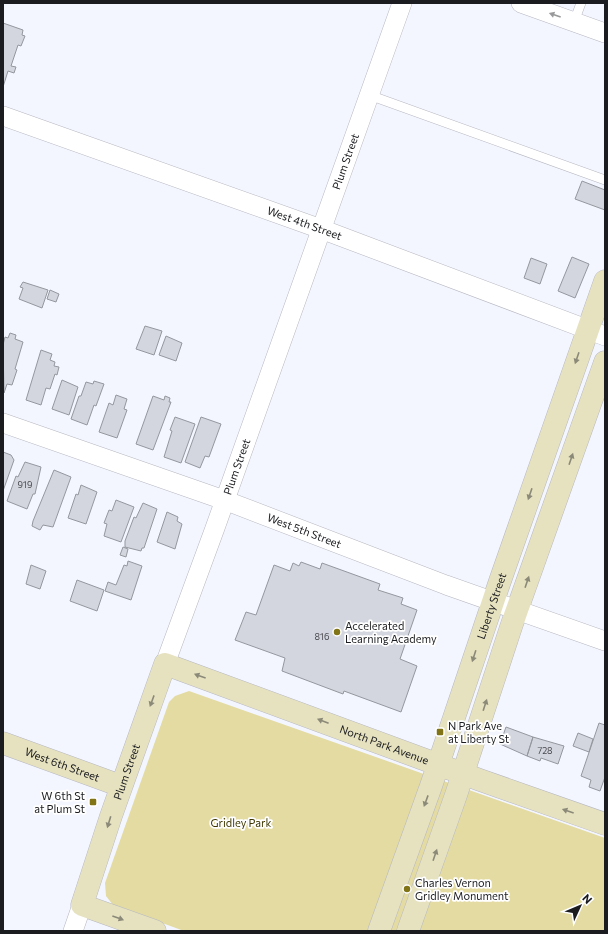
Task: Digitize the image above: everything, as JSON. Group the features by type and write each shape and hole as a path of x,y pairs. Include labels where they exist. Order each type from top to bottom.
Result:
{"street":[{"name":"Plum Street","path":"73,931 121,786 402,3"},
{"path":"521,3 605,33"},
{"name":"West 4th Street","path":"3,116 321,229 596,332"},
{"name":"Liberty Street","path":"379,931 493,602 596,332 605,281"},
{"path":"408,931 463,773 517,610 605,362"},
{"name":"West 5th Street","path":"3,423 224,500 493,602 605,641"},
{"name":"North Park Avenue","path":"165,664 605,824"},
{"name":"West 6th Street","path":"3,743 121,786"},
{"path":"82,905 155,931"}],"lane":[{"path":"574,22 581,3"},
{"path":"369,95 605,180"}],"green space":[{"name":"Gridley Park","path":"189,691 605,838 605,931 184,931 113,905 106,896 105,883 169,702 175,696"}],"building":[{"path":"3,23 23,30 22,35 25,36 21,46 18,45 11,66 16,67 14,73 8,71 3,87"},
{"path":"582,181 605,190 605,210 575,199"},
{"path":"572,257 589,264 575,298 558,291"},
{"path":"531,258 547,264 540,284 524,278"},
{"path":"23,282 48,290 42,308 19,299 23,288 20,287"},
{"path":"50,290 59,294 56,302 47,299"},
{"path":"145,326 162,331 154,355 136,349"},
{"path":"10,333 16,335 15,339 23,342 12,385 7,384 4,393 3,345 5,337 8,338"},
{"path":"166,336 182,343 176,361 159,355"},
{"path":"41,350 52,354 50,360 55,362 54,366 59,367 50,389 46,388 41,405 26,400"},
{"path":"62,380 78,387 69,415 52,409"},
{"path":"94,381 104,384 87,425 71,419 79,396 81,396 86,382 93,384"},
{"path":"116,395 127,399 124,409 127,410 117,438 99,432 109,403 113,405"},
{"path":"153,396 164,400 165,396 170,398 169,402 171,402 153,450 136,444"},
{"path":"175,417 195,424 181,463 164,457 172,431 170,430"},
{"path":"201,417 221,424 209,457 205,456 200,468 185,462"},
{"path":"3,452 11,455 14,460 3,491"},
{"path":"25,462 41,467 35,494 33,494 27,509 7,501 16,476 18,477"},
{"path":"54,470 71,477 53,527 43,525 40,530 32,526 33,521"},
{"path":"81,485 97,492 86,524 68,518 76,494 78,495"},
{"path":"116,500 134,507 121,542 104,536 107,524 104,523 109,510 112,511"},
{"path":"143,503 157,509 144,548 142,548 141,551 125,547 125,541 134,517 136,518"},
{"path":"167,512 178,517 177,521 182,524 175,549 157,542"},
{"path":"123,547 128,549 126,557 120,555"},
{"path":"128,561 142,566 131,600 105,591 108,582 116,585 124,565 127,566"},
{"path":"301,562 320,569 322,563 380,584 378,590 403,598 401,604 417,610 400,659 417,666 401,712 344,691 343,694 282,671 285,658 235,640 246,612 256,615 274,565 290,571 293,563 299,566"},
{"path":"31,565 46,571 40,589 26,584"},
{"path":"77,580 104,590 97,611 70,601"},
{"path":"599,723 605,725 605,777 600,791 589,787 591,780 581,776"},
{"path":"506,727 533,737 527,756 500,744"},
{"path":"578,733 593,739 589,752 573,746"},
{"path":"533,737 564,746 558,764 541,758 540,761 527,756"}],"place":[{"name":"Accelerated Learning Academy","path":"337,632"},
{"name":"N Park Ave at Liberty St","path":"440,732"},
{"name":"W 6th St at Plum St","path":"93,802"},
{"name":"Charles Vernon Gridley Monument","path":"407,889"}]}
